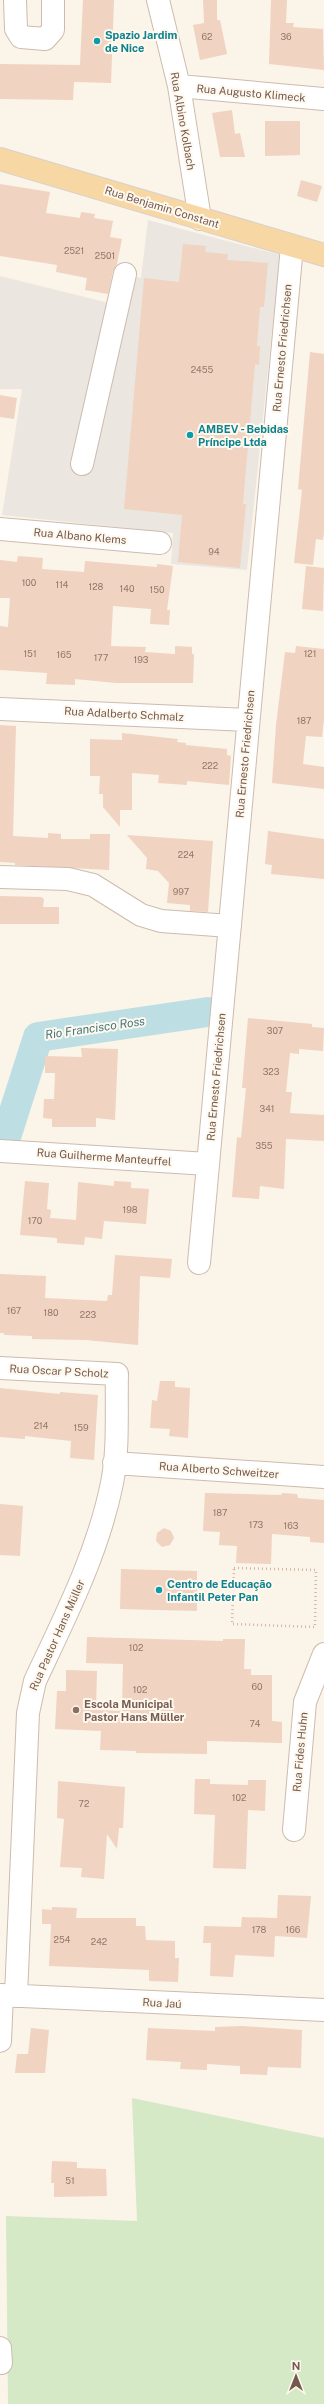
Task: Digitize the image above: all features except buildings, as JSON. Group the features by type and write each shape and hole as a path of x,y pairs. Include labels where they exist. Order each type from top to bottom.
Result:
{"main road":[{"name":"Rua Benjamin Constant","path":"0,159 324,255"}],"street":[{"path":"15,0 16,30 21,37 45,39 53,30 53,0"},
{"name":"Rua Albino Kolbach","path":"158,0 179,86 200,219"},
{"name":"Rua Augusto Klimeck","path":"179,86 324,99"},
{"name":"Rua Ernesto Friedrichsen","path":"199,1263 292,246"},
{"path":"82,464 125,274"},
{"name":"Rua Albano Klems","path":"0,529 160,543"},
{"name":"Rua Adalberto Schmalz","path":"0,709 248,720"},
{"path":"0,877 68,879 93,885 141,915 161,921 230,926"},
{"name":"Rua Guilherme Manteuffel","path":"0,1151 208,1164"},
{"name":"Rua Oscar P Scholz","path":"0,1368 117,1374"},
{"name":"Rua Pastor Hans Müller","path":"0,2041 6,1995 30,1696 35,1681 79,1586 107,1503 114,1463 117,1374"},
{"name":"Rua Alberto Schweitzer","path":"114,1463 324,1477"},
{"name":"Rua Fides Huhn","path":"294,1830 305,1702 324,1654"},
{"name":"Rua Jaú","path":"6,1995 324,2010"}],"path":[{"path":"234,1568 316,1570 315,1628 269,1626 232,1624 234,1568"}],"shaded area":[{"path":"148,220 280,255 247,570 171,564 173,533 2,515 22,389 0,389 0,276 113,304 117,275 141,278"}],"green space":[{"path":"132,2098 324,2138 324,2404 8,2404 6,2216 137,2221"}],"waterway":[{"name":"Rio Francisco Ross","path":"6,1137 38,1037 208,1012"}],"place":[{"name":"Spazio Jardim de Nice","path":"97,41"},
{"name":"AMBEV - Bebidas Príncipe Ltda","path":"190,435"},
{"name":"Centro de Educação Infantil Peter Pan","path":"159,1590"},
{"name":"Escola Municipal Pastor Hans Müller","path":"76,1710"}]}
